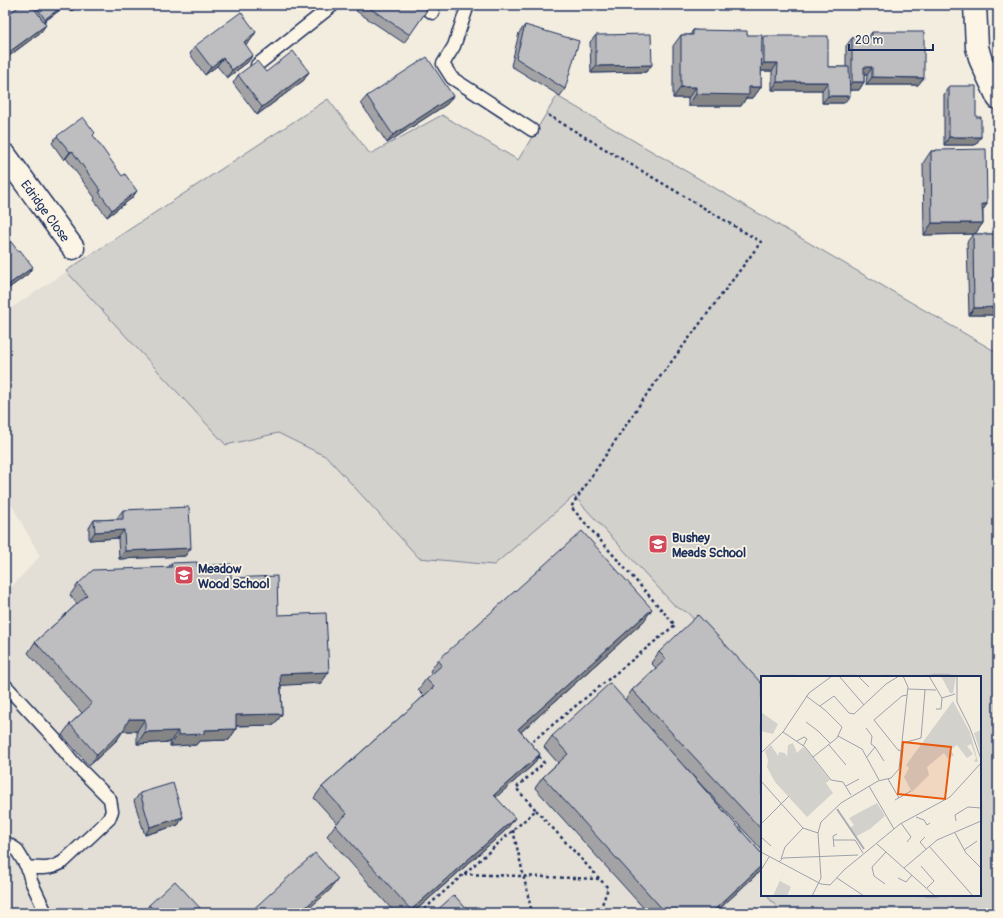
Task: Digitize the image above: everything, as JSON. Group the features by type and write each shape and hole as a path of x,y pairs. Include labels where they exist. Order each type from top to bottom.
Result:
{"street":[{"path":"975,5 977,47 981,61 998,98"},
{"name":"Edridge Close","path":"5,155 73,248"}],"lane":[{"path":"257,65 333,5"},
{"path":"421,5 433,13"},
{"path":"468,5 454,46 443,64 452,78 532,130"},
{"path":"5,685 54,738 74,764 110,799 112,811 109,819 63,862 46,869 27,867"},
{"path":"5,842 16,850 27,867 31,881 46,913"}],"path":[{"path":"546,115 760,242 642,401 571,507 675,625 529,744 544,763 516,788 608,888 599,913"},
{"path":"420,913 536,810"},
{"path":"513,830 532,913"},
{"path":"464,874 600,880"}],"shaded area":[{"name":"Bushey Meads School","path":"557,96 998,353 998,913 9,913 5,908 5,594 40,556 5,493 5,312 328,99 370,154 442,115 518,160"},
{"name":"Bushey Meads School","path":"557,96 998,353 998,913 782,913 768,897 981,896 981,676 761,676 761,693 688,613 675,606 574,496 494,565 419,558 327,457 278,433 226,445 66,271 328,99 370,154 442,115 518,160"}],"building":[{"path":"21,5 32,5 46,25 5,55 5,17"},
{"path":"35,5 62,5 63,6 45,19"},
{"path":"365,5 420,5 427,10 410,35"},
{"path":"241,12 256,32 244,42 253,55 232,70 223,58 211,67 195,46"},
{"path":"525,25 579,41 565,89 516,58"},
{"path":"693,30 747,31 747,35 762,35 761,87 749,87 749,95 696,94 696,87 681,87 681,35 693,35"},
{"path":"872,32 924,32 924,78 872,77 872,67 864,67 864,82 852,82 852,38 872,38"},
{"path":"651,34 652,65 596,66 596,35"},
{"path":"764,36 828,36 828,67 849,67 850,96 828,96 828,82 777,82 778,63 764,63"},
{"path":"293,51 309,72 262,107 238,75 257,61 266,72"},
{"path":"427,57 453,96 393,135 367,96"},
{"path":"949,86 976,86 976,117 981,117 981,137 949,137"},
{"path":"83,117 95,133 93,135 122,176 125,174 137,191 112,210 99,192 101,191 72,151 70,152 57,136"},
{"path":"986,149 987,204 982,204 983,223 932,223 931,151"},
{"path":"5,234 33,267 8,285 5,282"},
{"path":"973,234 998,234 998,307 974,308"},
{"path":"189,507 191,548 125,551 124,530 95,532 94,520 123,519 123,510"},
{"path":"582,531 652,609 518,729 540,754 494,795 515,818 411,910 335,825 347,814 322,787 434,687 426,679 442,665 438,660"},
{"path":"197,562 197,566 231,564 231,578 277,576 278,615 326,613 329,672 280,674 282,714 236,715 236,729 204,730 204,734 178,735 178,731 145,732 145,719 129,719 124,729 97,755 70,724 92,704 35,642 87,595 78,584 93,570 172,567 171,563"},
{"path":"698,615 761,683 761,829 632,690 666,659 659,652"},
{"path":"610,683 761,853 761,866 711,913 666,913 543,777 568,754 552,736"},
{"path":"173,783 183,817 150,827 140,793"},
{"path":"315,853 338,879 299,913 249,913"},
{"path":"175,881 201,909 197,913 157,913 149,905"},
{"path":"454,895 470,913 434,913"}],"place":[{"name":"Bushey Meads School","path":"658,544"},
{"name":"Meadow Wood School","path":"184,575"}]}
